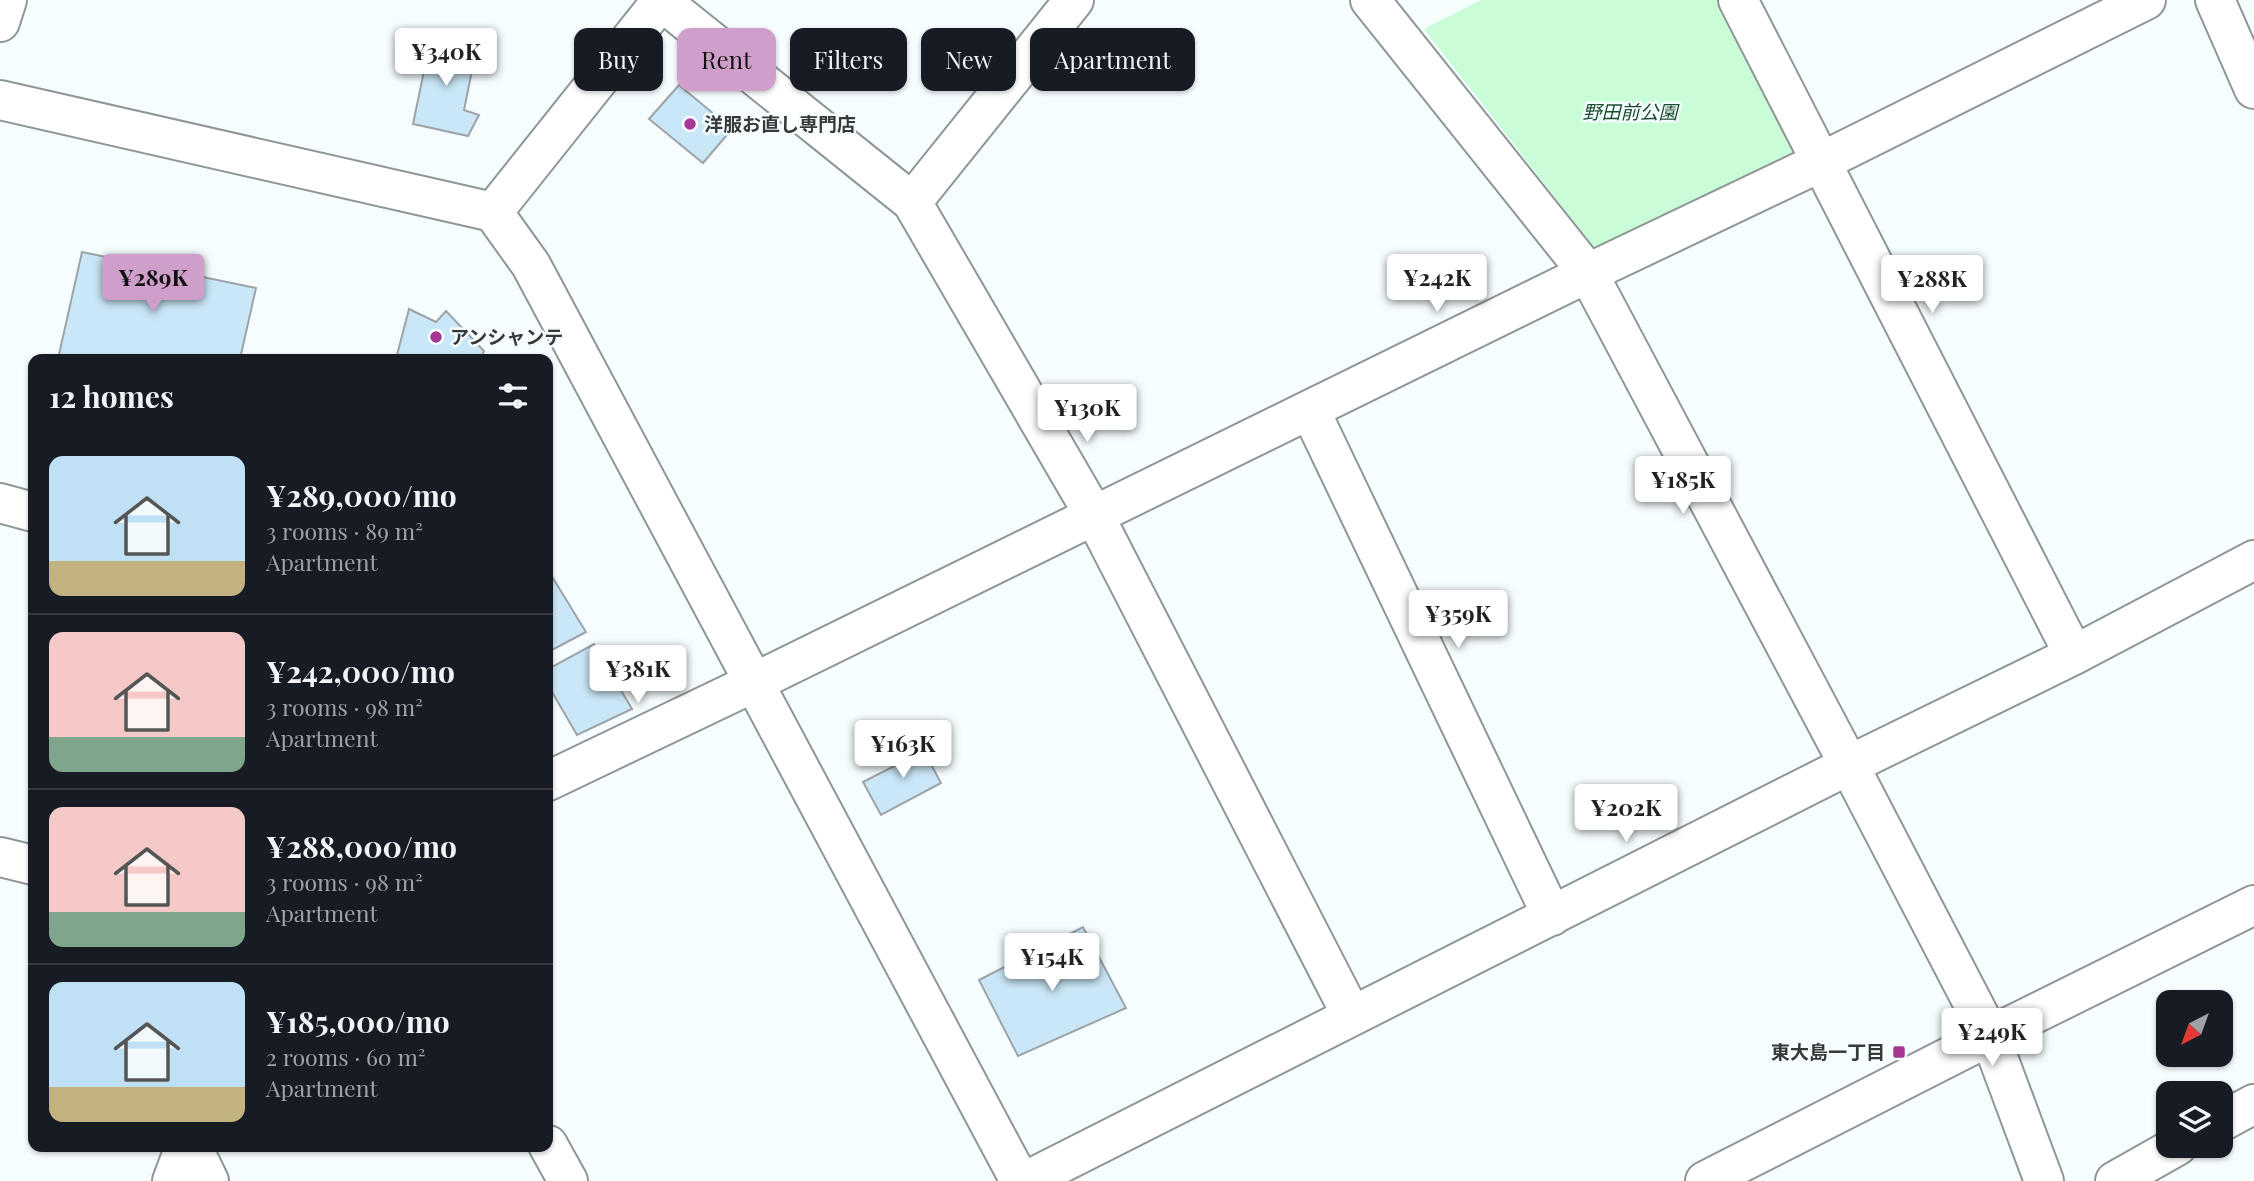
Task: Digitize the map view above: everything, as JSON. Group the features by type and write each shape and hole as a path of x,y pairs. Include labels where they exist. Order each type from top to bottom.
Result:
{"street":[{"path":"0,22 7,0"},
{"path":"493,212 661,0 912,202 1094,515 1352,1016"},
{"path":"912,202 1074,0"},
{"path":"1370,0 1588,273 1990,1036 2044,1181"},
{"path":"553,779 1821,162 2146,0"},
{"path":"2215,0 2254,89"},
{"path":"1750,4 1821,162 2074,655"},
{"path":"0,100 493,212 531,265 1020,1181"},
{"path":"1310,410 1552,916"},
{"path":"0,503 28,511"},
{"path":"1026,1181 1849,765 2074,655 2254,560"},
{"path":"0,857 28,864"},
{"path":"1705,1181 2254,905"},
{"path":"2233,1115 2254,1104"},
{"path":"172,1181 183,1152"},
{"path":"195,1152 209,1181"},
{"path":"552,1152 568,1181"},
{"path":"2115,1181 2156,1158"}],"green space":[{"name":"野田前公園","path":"1481,0 1723,0 1799,158 1596,250 1424,29"}],"building":[{"path":"432,32 458,40 457,51 475,56 464,110 479,115 468,136 413,124"},
{"name":"洋服お直し専門店","path":"677,87 677,91 686,91 732,129 703,163 649,119"},
{"path":"82,252 256,288 241,354 59,354"},
{"name":"アンシャンテ","path":"409,309 436,322 446,311 484,351 483,354 397,354"},
{"path":"553,578 586,632 553,649"},
{"path":"594,644 632,709 577,735 553,694 553,666"},
{"path":"919,742 941,783 881,815 863,782 904,761 900,753"},
{"path":"1083,927 1126,1008 1018,1056 979,980"}],"place":[{"name":"洋服お直し専門店","path":"690,124"},
{"name":"アンシャンテ","path":"436,337"},
{"name":"東大島一丁目","path":"1899,1052"}]}
